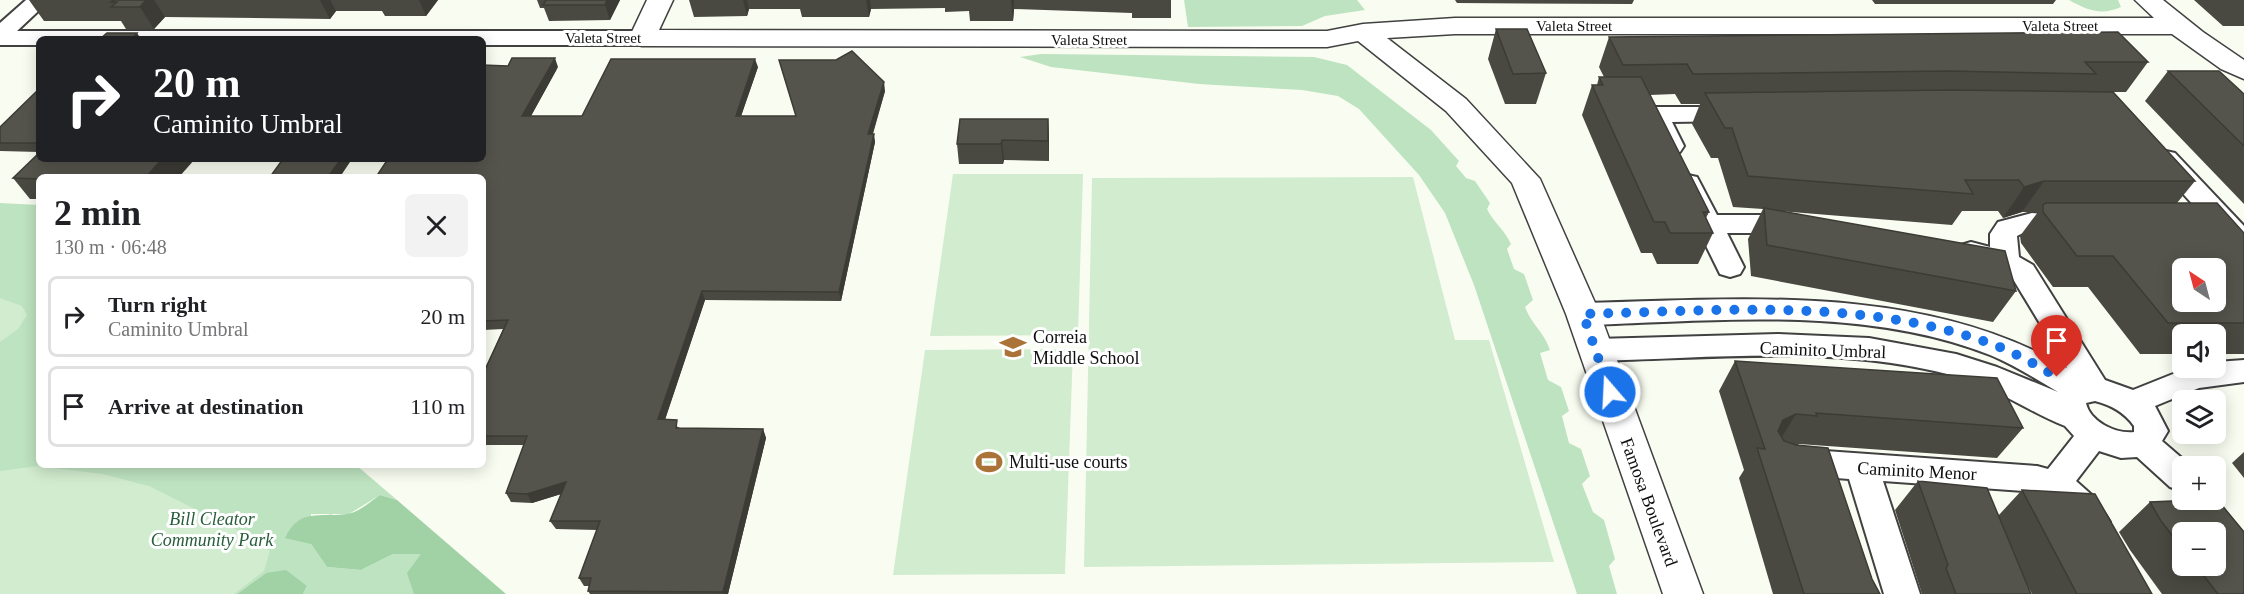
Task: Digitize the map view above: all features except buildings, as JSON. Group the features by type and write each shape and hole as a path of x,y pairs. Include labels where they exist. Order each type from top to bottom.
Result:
{"street":[{"path":"0,37 39,0"},
{"path":"642,38 660,0"},
{"path":"2148,0 2177,26 2244,71"},
{"name":"Valeta Street","path":"486,38 1180,41 1327,39 1363,32 1455,26 2177,26"},
{"name":"Famosa Boulevard","path":"1363,32 1456,105 1525,179 1583,314 1683,594"},
{"name":"Valeta Street","path":"0,37 36,37"},
{"path":"1730,267 1656,115 1762,113"},
{"path":"2146,137 2244,243"},
{"path":"2006,262 2003,237 2012,226 2022,223 2086,223"},
{"path":"2191,223 2225,223"},
{"path":"1710,224 1818,226"},
{"path":"1948,248 1986,255 2006,262 2026,277 2085,408 2121,445 2144,443 2150,438 2152,430 2149,422 2133,404 2108,392 2085,408 2055,485 2082,506 2106,545"},
{"name":"Caminito Umbral","path":"1583,314 1791,310 1876,317 1991,344 2028,361 2085,408"},
{"name":"Caminito Umbral","path":"1596,350 1813,346 1859,349 1956,365 2032,394 2085,408"},
{"path":"2133,404 2170,384 2195,375 2244,372"},
{"path":"2144,443 2172,469"},
{"name":"Caminito Menor","path":"1777,460 1862,468 2028,478 2055,485"},
{"path":"1862,468 1902,594"}],"green space":[{"path":"1184,0 1357,0 1365,10 1325,16 1302,26 1188,27"},
{"path":"2069,0 2118,0 2121,7 2114,10 2094,11"},
{"path":"1041,54 1314,57 1347,65 1431,130 1459,161 1456,166 1466,178 1475,181 1490,203 1487,209 1511,244 1507,249 1514,269 1524,274 1533,300 1525,307 1550,350 1540,353 1548,380 1561,387 1569,411 1562,416 1569,443 1581,449 1590,476 1582,484 1593,512 1604,520 1615,559 1609,566 1617,594 1577,594 1474,285 1445,213 1419,175 1359,109 1338,96 1302,90 1199,84 1051,67 1020,57"},
{"path":"953,174 1083,174 1078,335 930,336"},
{"path":"1413,177 1455,340 1489,340 1554,562 1084,567 1092,178"},
{"name":"Bill Cleator Community Park","path":"0,203 36,205 36,468 360,468 397,500 380,495 349,514 311,514 311,544 327,567 361,570 393,554 422,554 414,594 303,594 307,586 266,573 237,594 0,594"},
{"path":"0,298 22,306 27,315 18,329 0,342"},
{"name":"Multi-use courts","path":"1073,349 1065,574 893,575 925,350"},
{"path":"36,466 54,468 102,474 149,486 233,528 270,551 264,571 234,594 0,594 0,471"},
{"path":"380,495 397,500 506,594 414,594 407,573 421,554 393,554 361,570 327,567 311,544 285,538 291,528 304,518 351,513"},
{"path":"286,570 307,586 303,594 237,594 266,573"}],"place":[{"name":"Correia Middle School","path":"1013,347"},
{"name":"Multi-use courts","path":"989,462"}],"route":[{"path":"1610,392 1583,314 1791,310 1876,317 1991,344 2057,377"}]}
